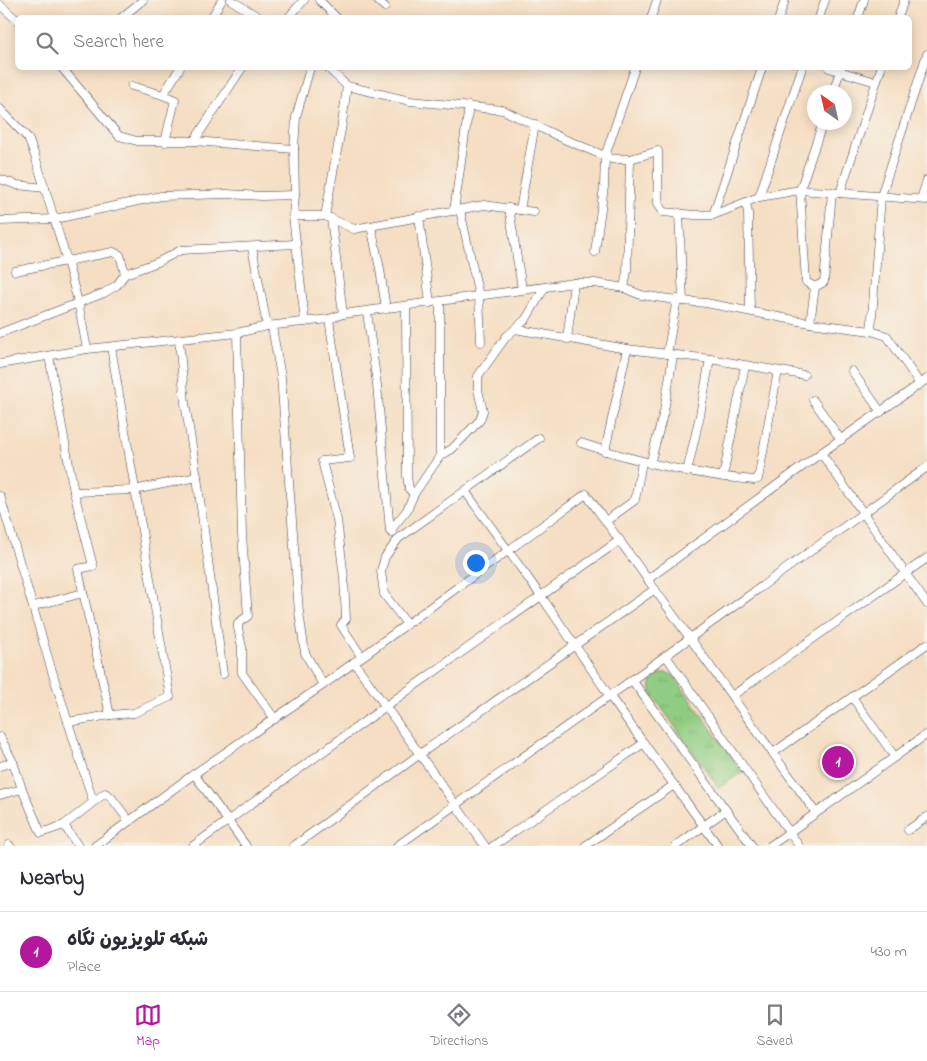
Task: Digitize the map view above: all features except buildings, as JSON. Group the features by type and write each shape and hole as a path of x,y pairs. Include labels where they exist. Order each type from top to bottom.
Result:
{"street":[{"path":"125,15 143,0"},
{"path":"213,15 222,0"},
{"path":"231,0 255,15"},
{"path":"291,15 304,0"},
{"path":"319,0 334,15"},
{"path":"378,0 385,7"},
{"path":"653,15 657,0"},
{"path":"780,15 785,0"},
{"path":"820,15 825,0"},
{"path":"859,15 864,0"},
{"path":"899,15 904,0"},
{"path":"0,5 15,18"},
{"path":"871,331 881,196 927,54"},
{"path":"66,70 119,136 137,141 194,141 294,149"},
{"path":"163,95 179,70"},
{"path":"194,141 241,70"},
{"path":"305,322 294,216 294,149 296,117 309,70"},
{"path":"330,70 347,86 410,101 503,110 612,159 630,160 658,151 658,203 663,212 713,215 759,197 800,190 924,199 927,180"},
{"path":"595,252 604,187 605,156 634,70"},
{"path":"713,215 761,70"},
{"path":"759,197 801,70"},
{"path":"835,85 841,70"},
{"path":"844,70 876,82"},
{"path":"815,287 824,282 836,193 880,70"},
{"path":"132,86 175,100 165,142"},
{"path":"343,314 328,217 347,86"},
{"path":"469,106 457,210 479,296 481,342"},
{"path":"0,109 28,138 67,261 78,302 87,349"},
{"path":"520,210 536,124"},
{"path":"815,287 806,282 800,190 820,130"},
{"path":"624,288 627,271 630,160"},
{"path":"0,179 17,185 45,188"},
{"path":"0,221 55,219 160,196 227,194 295,195"},
{"path":"746,203 748,213 750,311"},
{"path":"294,216 328,217 354,229 484,205 534,212"},
{"path":"509,208 522,289"},
{"path":"606,521 635,500 664,411 670,355 680,300 679,213"},
{"path":"419,216 430,303"},
{"path":"371,226 386,309"},
{"path":"0,333 104,293 117,285 125,274 158,262 181,250 296,244"},
{"path":"252,247 281,377 299,612 305,653 323,685"},
{"path":"15,271 113,252 120,255 125,274"},
{"path":"566,338 574,283"},
{"path":"0,364 87,349 237,333 329,319 343,314 440,302 522,289 574,283 595,283 624,288 641,295 706,303 810,323 871,331 887,336 920,384"},
{"path":"390,532 407,510 414,494 440,456 452,449 480,420 483,411 478,390 478,376 506,337 526,319 545,287"},
{"path":"810,323 815,287"},
{"path":"440,302 440,456"},
{"path":"406,306 407,476 409,489 414,494"},
{"path":"367,312 377,385 390,532"},
{"path":"329,319 350,458 322,461 337,520 344,578 346,619 341,625 361,656"},
{"path":"515,329 627,349 710,359 804,375"},
{"path":"237,333 241,525 248,616 238,623 242,647 242,673 275,719"},
{"path":"179,340 185,403 197,477 222,674"},
{"path":"68,722 134,713 170,697 111,347"},
{"path":"605,451 627,349"},
{"path":"49,356 74,492 93,566 78,569 110,715"},
{"path":"687,472 710,359"},
{"path":"723,477 745,366"},
{"path":"581,442 646,463 687,472 758,479 778,371"},
{"path":"852,371 881,412"},
{"path":"648,579 927,379"},
{"path":"813,400 841,440"},
{"path":"408,624 384,594 381,571 385,557 399,538 539,438"},
{"path":"821,454 927,604"},
{"path":"397,846 666,656 927,467"},
{"path":"74,492 134,490 197,477"},
{"path":"465,491 541,596 609,696 718,846"},
{"path":"95,846 194,774 323,685 586,494 816,813"},
{"path":"0,496 93,801"},
{"path":"390,532 399,538"},
{"path":"193,846 620,540"},
{"path":"732,696 927,558"},
{"path":"294,846 420,754 655,589"},
{"path":"34,606 83,593"},
{"path":"773,753 927,644"},
{"path":"666,656 799,846"},
{"path":"354,662 485,846"},
{"path":"632,680 752,846"},
{"path":"852,697 895,757"},
{"path":"770,846 927,734"},
{"path":"0,737 13,762 22,789 42,833 64,825 104,793 111,797 130,821"},
{"path":"493,846 644,743"},
{"path":"0,766 13,762"},
{"path":"194,774 246,846"},
{"path":"585,846 674,785"},
{"path":"0,795 22,789"},
{"path":"676,846 726,810"},
{"path":"908,830 927,817"},
{"path":"64,825 78,846"}],"green space":[{"path":"663,673 674,676 742,772 719,788 651,693 652,680"}],"place":[{"name":"شبکه تلویزیون نگاه","path":"838,762"}]}
